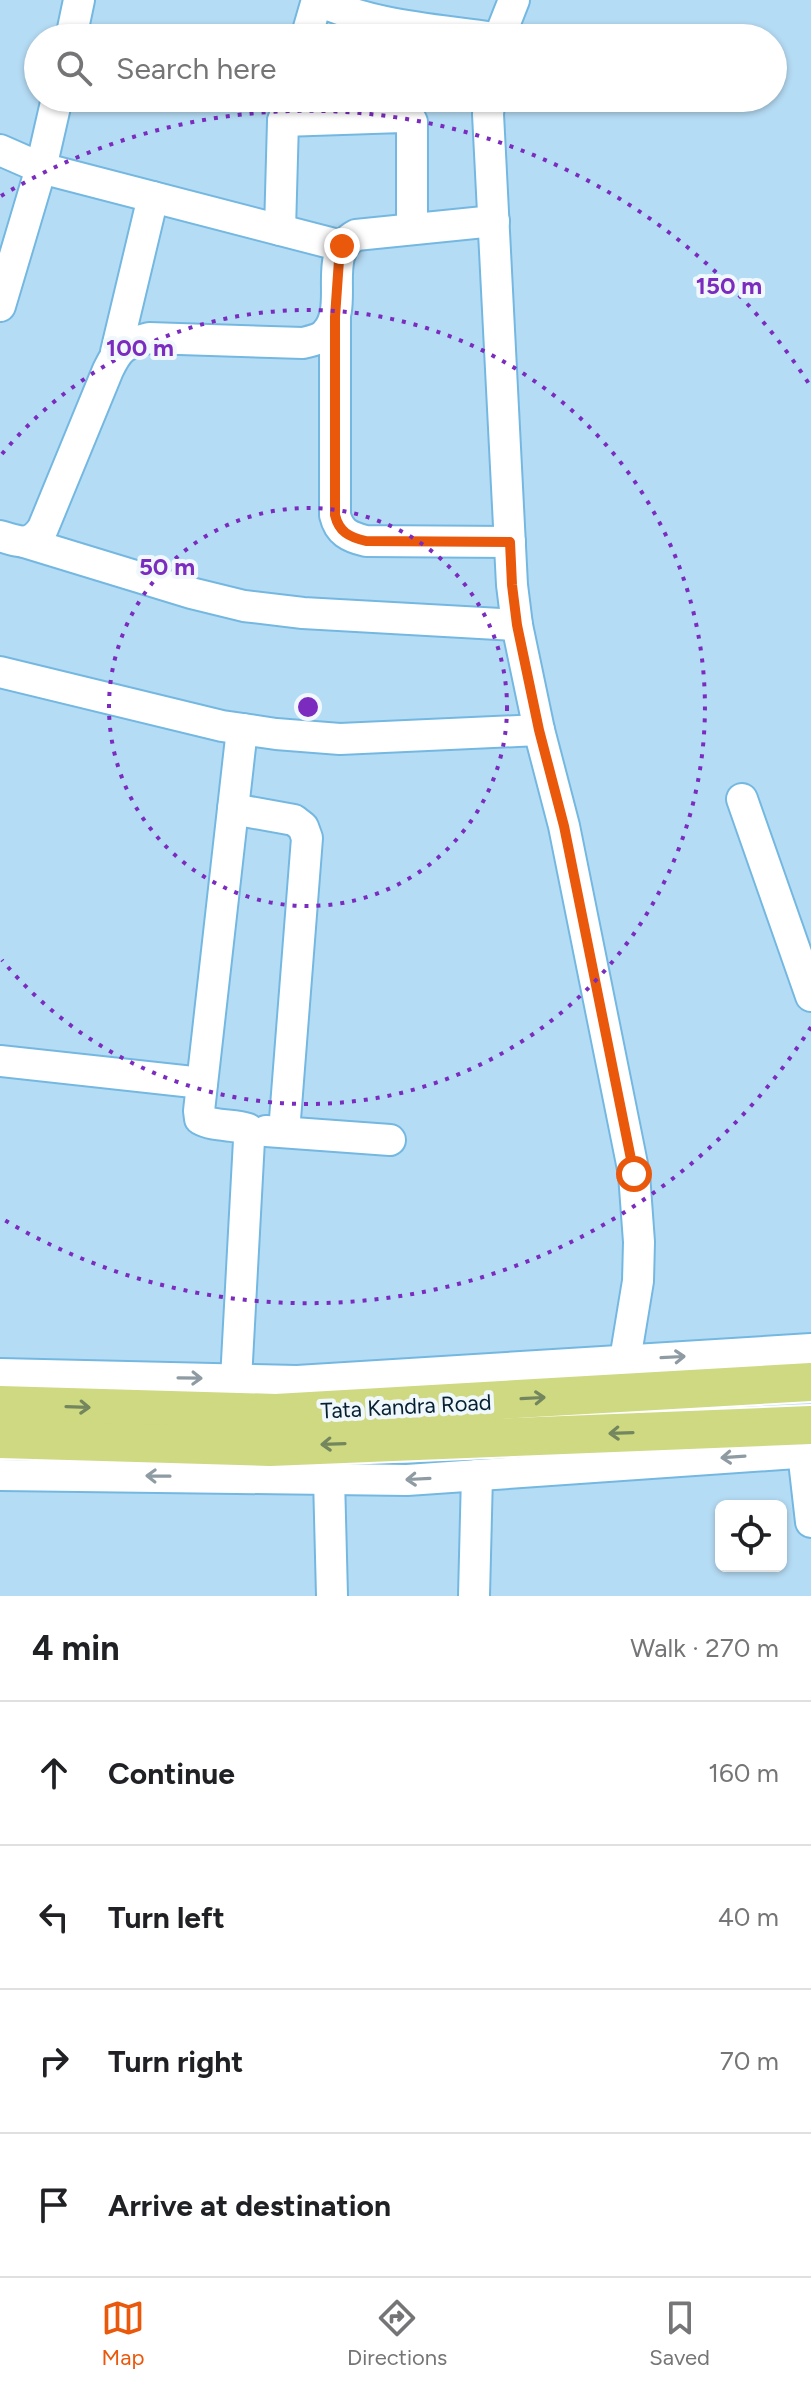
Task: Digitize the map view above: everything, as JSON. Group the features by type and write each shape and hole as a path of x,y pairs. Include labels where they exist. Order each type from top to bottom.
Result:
{"main road":[{"name":"Tata Kandra Road","path":"0,1405 235,1396 276,1413 811,1382"},
{"name":"Tata Kandra Road","path":"0,1439 270,1447 807,1439"}],"street":[{"path":"74,24 79,0"},
{"path":"310,24 317,0 367,19 401,24"},
{"path":"503,24 514,0"},
{"path":"0,306 41,168 54,112"},
{"path":"280,230 286,112"},
{"path":"319,112 410,118 412,229"},
{"path":"488,112 512,585 517,625 539,730 564,826 634,1174 639,1242 638,1281 625,1360"},
{"path":"0,150 41,168 342,246"},
{"path":"12,539 36,538 43,528 116,352 153,197"},
{"path":"494,221 356,235 342,246 335,317 335,515 342,531 351,538 366,541 510,542"},
{"path":"116,352 129,343 149,338 303,343 326,333 335,317"},
{"path":"12,539 244,606 303,613 517,625"},
{"path":"0,672 242,729 340,739 539,730"},
{"path":"242,729 200,1119 207,1123 248,1129 390,1140"},
{"path":"742,799 811,996"},
{"path":"233,809 294,820 303,827 307,838 284,1132"},
{"path":"0,1061 202,1083"},
{"path":"235,1396 248,1129"},
{"path":"0,1374 235,1396 297,1381 811,1349"},
{"path":"0,1475 407,1480 807,1439 811,1522"},
{"path":"474,1596 477,1475"},
{"path":"329,1478 332,1596"}],"route":[{"path":"342,246 335,317 337,524 351,538 366,541 510,542 517,625 539,730 564,826 634,1174"}]}
